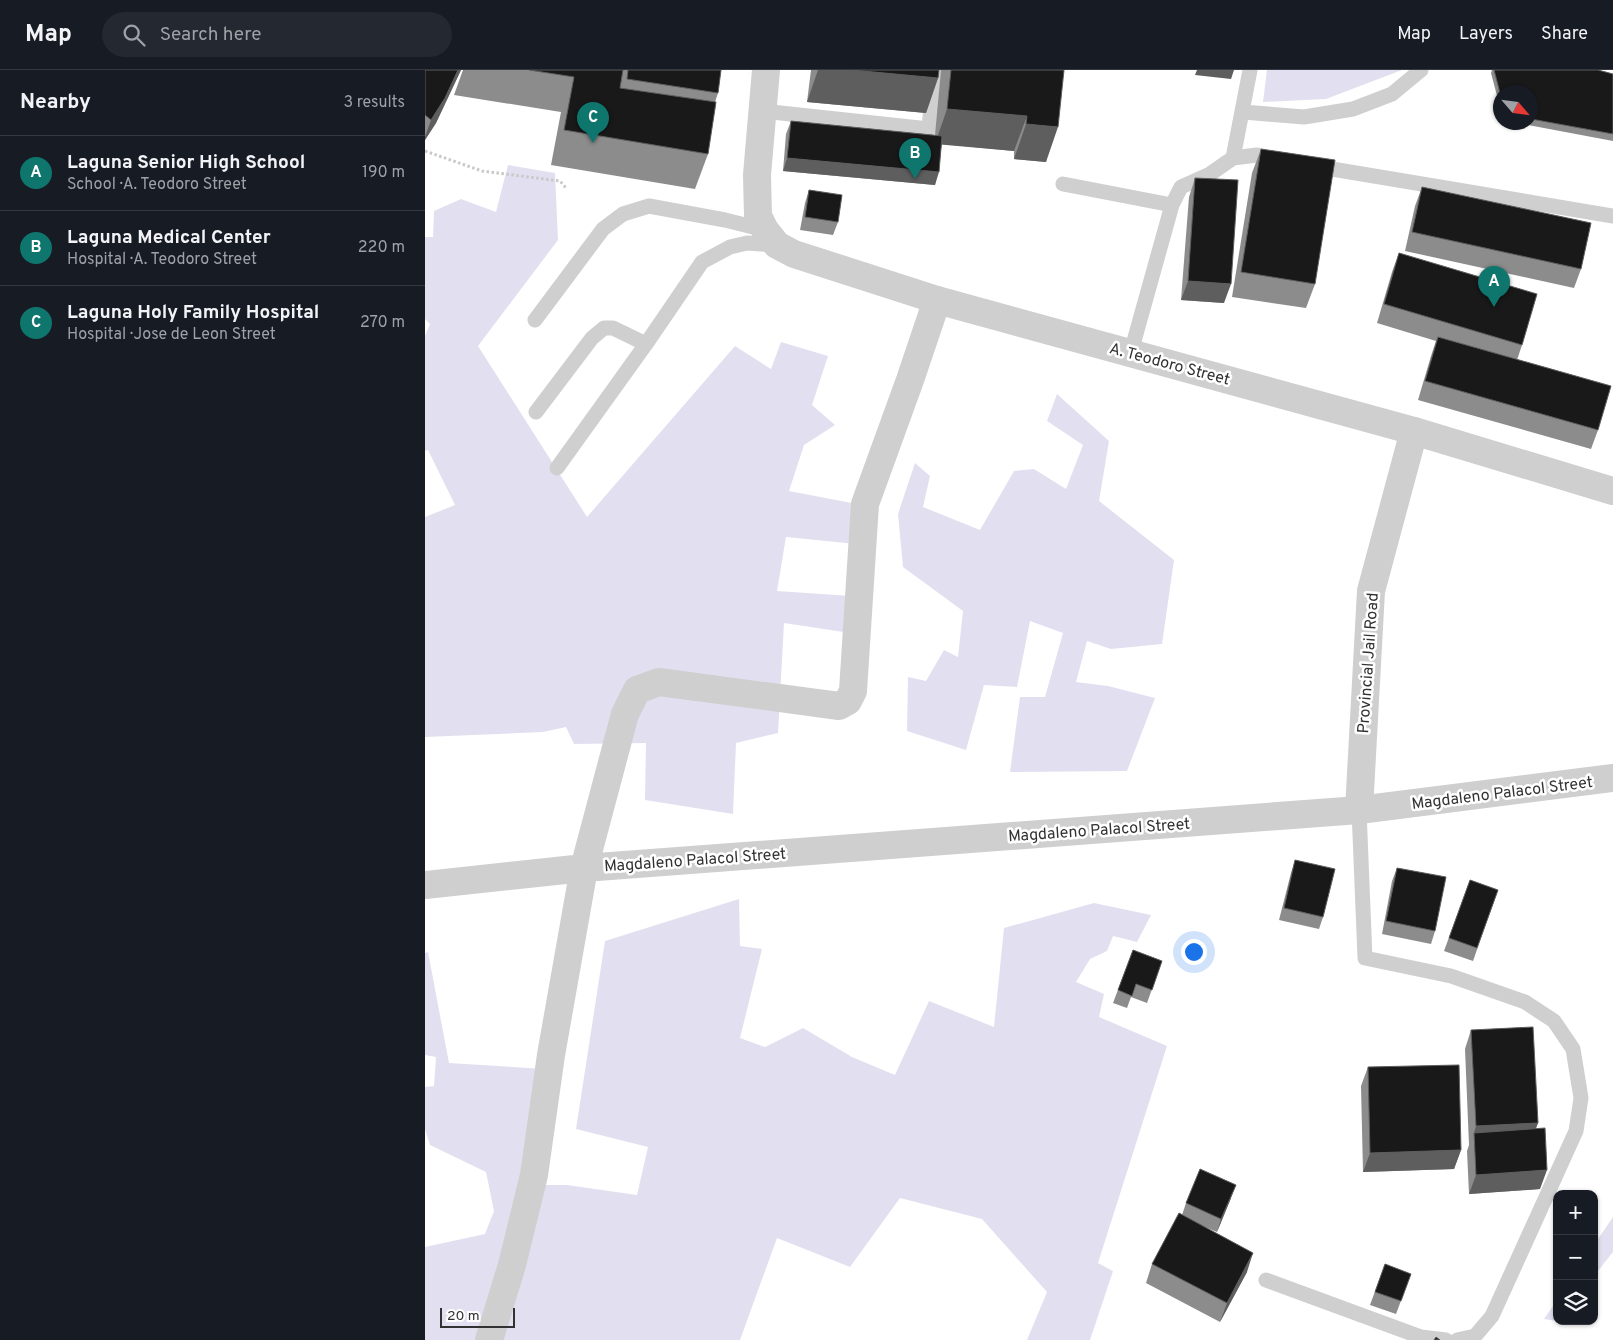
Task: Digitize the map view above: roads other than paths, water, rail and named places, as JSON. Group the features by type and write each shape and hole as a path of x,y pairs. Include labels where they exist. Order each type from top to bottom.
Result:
{"street":[{"path":"766,70 757,175 757,200 758,216 771,238"},
{"name":"A. Teodoro Street","path":"771,238 794,254 937,300 1414,431 1613,491"},
{"path":"489,1340 513,1265 534,1175 553,1046 583,868 625,714 637,690 659,682 839,706 848,701 853,691 865,504 937,300"},
{"name":"Provincial Jail Road","path":"1359,810 1371,591 1414,431"},
{"name":"Magdaleno Palacol Street","path":"425,885 583,868 1359,810 1613,778"}],"lane":[{"path":"762,111 929,129 934,70"},
{"path":"1233,158 1250,70"},
{"path":"1243,112 1304,117 1353,110 1392,94 1421,70"},
{"path":"1131,352 1172,205 1181,187 1210,174 1233,158 1257,155 1293,163 1613,216"},
{"path":"1063,184 1172,205"},
{"path":"535,320 603,229 623,214 649,206 725,220 771,238"},
{"path":"557,468 647,344 703,262 730,247 771,238"},
{"path":"536,412 592,338 604,328 613,328 647,344"},
{"path":"1359,810 1365,958 1451,976 1525,1002 1554,1022 1573,1049 1581,1098 1576,1131 1492,1316 1475,1336 1457,1340"},
{"path":"1266,1280 1421,1337 1446,1340"}],"place":[{"name":"Laguna Holy Family Hospital","path":"593,143"},
{"name":"Laguna Medical Center","path":"915,179"},
{"name":"Laguna Senior High School","path":"1494,307"}]}
